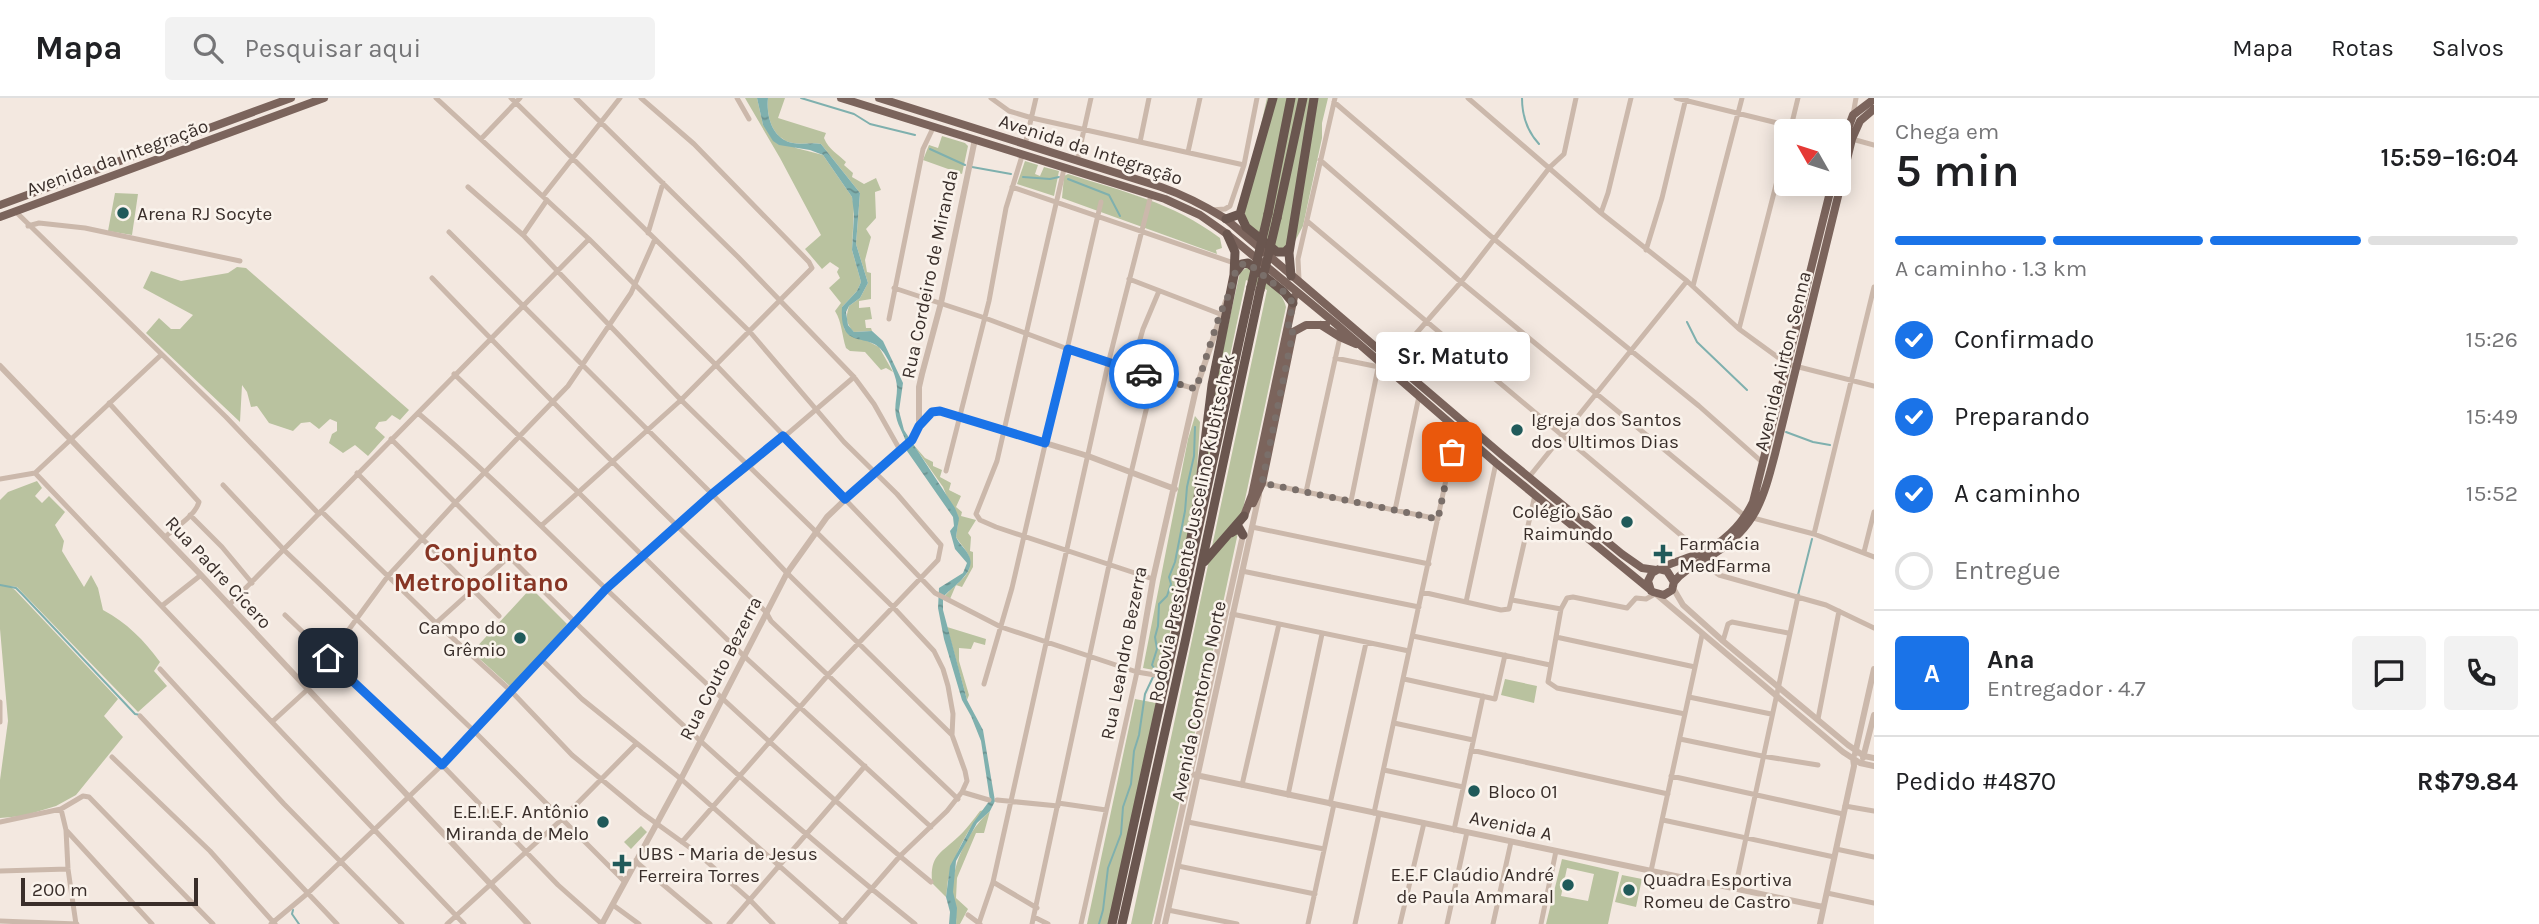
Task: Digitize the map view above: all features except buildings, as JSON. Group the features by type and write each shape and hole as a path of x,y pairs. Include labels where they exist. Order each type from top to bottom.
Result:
{"highway":[{"path":"1273,98 1240,214 1246,227 1277,252 1283,253 1290,247"},
{"name":"Rodovia Presidente Juscelino Kubitschek","path":"1273,216 1292,98"},
{"name":"Rodovia Presidente Juscelino Kubitschek","path":"1112,924 1255,288 1303,98"},
{"path":"1291,276 1288,260 1314,98"},
{"path":"1226,219 1240,214"},
{"path":"1183,606 1184,579 1199,498 1212,385 1234,270 1234,246 1227,234"},
{"path":"1234,270 1248,263 1284,292 1293,303"},
{"name":"Rodovia Presidente Juscelino Kubitschek","path":"1122,924 1202,564 1255,288"},
{"path":"1202,564 1244,516"},
{"path":"1217,546 1237,528 1241,529 1243,535"}],"main road":[{"name":"Avenida da Integração","path":"0,205 292,98"},
{"name":"Avenida da Integração","path":"0,217 324,98"},
{"name":"Avenida da Integração","path":"841,98 1152,195 1190,210 1298,287"},
{"name":"Avenida da Integração","path":"879,98 1180,193 1226,219 1291,276"},
{"name":"Avenida Airton Senna","path":"1852,119 1869,100"},
{"path":"919,122 922,111"},
{"name":"Avenida Airton Senna","path":"1852,131 1871,111"},
{"path":"947,130 951,120"},
{"name":"Avenida Airton Senna","path":"1657,570 1701,557 1729,544 1750,517 1766,489 1829,196"},
{"name":"Avenida Airton Senna","path":"1802,321 1832,196"},
{"path":"1291,276 1336,331 1362,346"},
{"path":"1244,516 1256,499 1262,484 1298,287"},
{"path":"1290,332 1307,325 1321,325 1362,346 1385,364 1529,477 1634,564 1642,569 1668,571 1673,585 1667,594 1654,593 1496,463 1419,396 1385,364 1298,287"},
{"path":"1244,516 1252,495 1290,332"},
{"name":"Avenida Airton Senna","path":"1750,517 1762,462 1792,365"},
{"name":"Avenida Airton Senna","path":"1673,585 1681,573 1701,557"},
{"path":"1654,593 1648,581 1657,570"}],"street":[{"path":"436,98 635,284 935,593 1001,627 1137,673 1167,677"},
{"path":"576,98 854,377 902,448"},
{"path":"523,235 573,157 620,98"},
{"path":"542,525 681,400 810,272 812,266 694,144 641,98"},
{"path":"737,98 749,119"},
{"path":"991,98 1009,111 1032,118 1244,165"},
{"path":"1025,145 1036,98"},
{"path":"1077,161 1091,98"},
{"path":"1140,142 1149,98"},
{"path":"1188,152 1200,98"},
{"path":"1211,209 1225,209 1230,206 1244,165 1257,98"},
{"path":"1468,98 1601,213 1693,286 1739,329 1792,365 1874,386"},
{"path":"1351,501 1385,364 1461,282 1550,167 1564,154 1576,98"},
{"path":"1601,213 1632,98"},
{"path":"1676,98 1774,124"},
{"path":"1693,286 1742,98"},
{"path":"1793,119 1798,98"},
{"name":"Avenida Airton Senna","path":"1853,115 1856,98"},
{"path":"1646,250 1662,198 1686,99"},
{"path":"481,139 516,100 750,332 844,442 875,471 938,540 942,551 938,560 828,675 682,842"},
{"path":"1298,287 1297,266 1335,100 1494,239 1762,462"},
{"path":"889,319 923,149 934,126"},
{"name":"Rua Cordeiro de Miranda","path":"902,448 912,440 919,426 922,374 941,303 975,139"},
{"path":"1852,140 1874,145"},
{"path":"946,471 985,318 1012,187 1022,156"},
{"path":"1321,160 1461,282 1750,517 1814,534 1874,557"},
{"path":"1064,169 997,461 976,514 985,522 1023,536 1153,579"},
{"path":"648,233 663,183"},
{"path":"468,187 523,235 681,400 893,607 934,651 948,686 953,714 953,735 966,776 962,792 900,856 843,923 681,779 582,699 541,659"},
{"path":"1012,187 1231,262 1234,270"},
{"path":"1739,329 1774,193"},
{"path":"968,915 980,924 993,882 1108,364 1152,195"},
{"path":"984,684 1001,627 1101,202"},
{"path":"15,211 320,512 512,692 572,755 682,842 749,899 773,924"},
{"path":"1307,221 1563,436 1719,575 1826,605 1874,628"},
{"path":"29,226 39,223 85,228 240,261"},
{"path":"449,232 712,494 787,573 953,735"},
{"path":"229,605 589,239"},
{"path":"302,683 328,658 388,576 568,386 610,326 635,284 655,239"},
{"path":"432,278 489,339 766,612 771,621 958,799"},
{"path":"1129,279 1220,314"},
{"path":"1529,477 1687,281"},
{"path":"1814,534 1874,287"},
{"path":"894,288 985,318 1108,364 1196,389"},
{"path":"1131,371 1143,330 1159,291"},
{"name":"Rua Leandro Bezerra","path":"1081,924 1137,673 1153,579 1196,389 1220,314 1230,292"},
{"path":"1306,492 1335,358 1336,331"},
{"path":"0,480 35,474 161,355"},
{"path":"1335,358 1385,364"},
{"name":"Rua Padre Cícero","path":"0,366 201,575 528,924"},
{"path":"454,374 745,657 931,827"},
{"path":"112,757 211,851 273,923 442,765 606,589 712,494 750,466 854,377"},
{"path":"1048,924 1033,921 1109,565 1154,377"},
{"path":"1395,510 1419,396"},
{"path":"109,403 193,494 199,505 164,537"},
{"path":"919,405 1088,456 1175,489"},
{"path":"919,426 935,411"},
{"path":"418,413 542,525 606,589 770,742 931,882"},
{"path":"1355,924 1384,770 1457,429"},
{"path":"391,439 574,622 738,777 915,924"},
{"name":"Rua Couto Bezerra","path":"602,924 681,779 787,573 815,533 845,499 902,448"},
{"path":"1466,602 1496,463"},
{"path":"357,473 499,615"},
{"path":"35,474 163,605 464,924"},
{"path":"1262,484 1438,519"},
{"name":"Avenida Contorno Norte","path":"1225,627 1232,614 1262,484"},
{"path":"223,485 285,551 474,731 624,881"},
{"path":"1422,592 1501,610 1509,609 1535,495"},
{"path":"1864,552 1874,512"},
{"path":"190,515 252,583"},
{"path":"1252,527 1429,565"},
{"name":"Avenida Contorno Norte","path":"1165,924 1170,885 1243,535"},
{"path":"436,623 510,556"},
{"path":"1242,571 1419,607"},
{"path":"163,605 201,575"},
{"path":"1673,585 1683,605 1818,719 1856,760"},
{"path":"1685,715 1551,686 1548,682 1550,665 1562,608 1567,598 1628,608 1636,598 1649,598 1654,593 1856,760 1874,766"},
{"path":"1735,889 1798,596"},
{"path":"1512,600 1562,608"},
{"path":"1818,719 1839,611"},
{"path":"1232,614 1409,652"},
{"path":"285,615 442,765 526,852 602,924"},
{"path":"1723,641 1728,624 1732,622 1788,633"},
{"path":"1241,785 1279,625"},
{"path":"1288,795 1322,634"},
{"path":"1650,871 1702,635"},
{"path":"1413,636 1550,665"},
{"path":"1556,637 1695,667"},
{"path":"1308,924 1366,643"},
{"path":"1404,679 1495,699 1505,655"},
{"path":"160,669 284,804 402,924"},
{"path":"1820,924 1874,669"},
{"path":"273,721 307,689"},
{"path":"1454,830 1483,696"},
{"path":"1689,697 1771,714"},
{"path":"0,702 0,722"},
{"path":"1856,760 1864,755 1874,715"},
{"path":"140,716 337,924"},
{"path":"1394,723 1473,740"},
{"path":"1680,739 1818,765"},
{"path":"447,924 561,820 636,744"},
{"path":"1471,750 1668,794"},
{"path":"1864,755 1874,758"},
{"path":"729,924 865,766"},
{"path":"1384,770 1463,787"},
{"name":"Avenida Contorno Norte","path":"1157,924 1178,866 1195,775"},
{"name":"Avenida A","path":"1195,775 1823,907"},
{"path":"1671,776 1843,814"},
{"path":"962,792 989,800"},
{"path":"0,822 61,809 83,796 89,797 214,924"},
{"path":"997,800 1106,810"},
{"path":"1845,806 1874,811"},
{"path":"0,921 77,924 61,809"},
{"path":"1662,820 1835,853 1874,857"},
{"path":"1188,821 1324,849"},
{"path":"1400,924 1424,823"},
{"path":"66,830 152,924"},
{"path":"1447,924 1467,832"},
{"path":"1493,924 1511,842"},
{"path":"1541,924 1556,851"},
{"path":"635,861 710,924"},
{"path":"1178,866 1315,894"},
{"path":"0,871 68,869"},
{"path":"993,882 1037,908"},
{"path":"1827,893 1874,902"},
{"path":"612,905 639,924"},
{"path":"1168,909 1237,924"}],"green space":[{"path":"745,98 757,98 763,125 796,148 823,155 852,197 852,250 861,282 857,291 842,307 844,329 879,347 893,372 886,368 881,370 865,352 850,351 846,348 835,311 841,303 829,288 840,278 837,272 839,268 830,262 822,269 805,249 821,235"},
{"path":"768,98 785,98 778,118 826,133 826,142 846,162 844,165 853,173 852,177 864,184 876,178 881,190 875,192 876,218 866,229 871,237 865,260 867,272 871,273 871,299 859,301 859,308 870,307 872,319 865,320 866,328 871,328 872,331 854,332 847,319 849,306 860,298 868,283 856,244 860,193 821,144 793,143 775,132 769,119"},
{"path":"1267,98 1328,98 1303,226 1293,245 1278,251 1245,221 1245,196"},
{"path":"942,136 968,146 962,174 923,160 929,145 938,148"},
{"path":"1025,161 1038,165 1035,174 1040,176 1044,167 1059,171 1054,196 1017,184"},
{"path":"1068,174 1147,199 1184,215 1220,238 1222,248 1216,250 1217,254 1062,198 1064,176"},
{"name":"Arena RJ Socyte","path":"115,193 138,194 132,235 108,231"},
{"path":"237,267 246,268 409,410 400,420 392,415 386,421 379,422 375,428 385,437 368,456 355,445 343,453 329,443 332,434 337,431 337,422 330,419 319,429 310,422 301,423 293,431 269,423 257,406 251,407 242,385 240,422 146,333 159,318 171,329 180,329 193,315 143,288 151,271 181,281 228,273"},
{"path":"1248,267 1276,289 1286,307 1152,924 1131,924 1267,290 1246,280 1206,470 1215,384 1240,272"},
{"path":"1195,416 1200,422 1195,501 1163,668 1159,671 1143,668 1188,439"},
{"path":"912,443 925,458 933,462 933,466 942,470 940,477 951,483 949,490 961,496 956,507 962,512 961,516 976,520 968,533 971,537 973,567 962,587 956,585 966,574 970,563 968,554 956,537 958,523 943,487"},
{"path":"37,481 42,488 35,496 42,503 49,496 65,512 55,525 64,541 62,551 84,587 91,575 98,588 103,610 127,626 148,646 160,662 154,671 167,686 138,712 17,587 9,586 118,699 104,716 123,737 76,795 56,806 23,816 0,818 0,780 8,721 0,629 0,500 8,492"},
{"path":"956,585 950,599 945,596 949,592"},
{"name":"Campo do Grêmio","path":"531,588 567,624 512,688 472,652"},
{"path":"947,627 986,639 985,645 974,642 971,649 959,648 959,661 969,695 967,700"},
{"path":"1505,679 1537,686 1534,703 1501,695"},
{"path":"1135,699 1156,703 1155,710 1109,924 1087,924"},
{"path":"984,810 958,852 948,880 946,897 932,883 933,866 937,856"},
{"path":"990,811 984,833 976,833 957,878 956,898 968,909 960,924 956,924 954,873 968,839"},
{"path":"641,826 647,832 631,849 624,842"},
{"path":"1562,859 1619,872 1608,924 1546,924","holes":["1567,868 1594,874 1588,901 1561,896"]},
{"name":"Quadra Esportiva Romeu de Castro","path":"1622,875 1642,879 1636,907 1615,902"}],"water":[{"path":"757,98 768,98 769,119 780,137 793,143 821,144 860,193 856,244 868,283 860,298 849,306 846,312 848,325 854,332 872,331 883,341 903,383 899,411 904,430 955,508 959,518 956,537 971,562 967,573 943,597 943,610 967,700 983,730 995,801 990,811 977,823 956,861 953,892 957,908 956,924 949,924 950,912 946,897 950,866 973,823 990,800 981,741 962,700 938,608 939,588 963,573 967,563 955,549 950,531 954,526 953,517 907,451 896,416 897,384 889,361 878,346 850,336 842,321 842,307 857,291 861,282 852,250 852,197 823,155 779,145 773,141 763,125"}],"waterway":[{"path":"801,98 854,114 870,124 915,135"},
{"path":"1522,98 1526,123 1539,144"},
{"path":"930,149 965,165"},
{"path":"972,167 1011,174"},
{"path":"1023,177 1059,177"},
{"path":"1068,179 1109,195 1120,216"},
{"path":"1687,322 1697,342 1747,390"},
{"path":"1154,668 1152,665 1157,649 1155,637 1159,604 1167,596 1171,584 1169,577 1175,562 1194,456 1195,427"},
{"path":"1786,432 1830,445"},
{"path":"1798,595 1812,539"},
{"path":"0,585 16,588 135,714 140,715"},
{"path":"1099,924 1108,868 1121,834 1123,807 1131,784 1134,751 1145,694 1153,677"},
{"path":"293,910 292,914 299,924"}],"way so far":[{"path":"1144,374 1196,389 1234,275 1240,265 1248,263 1290,297 1293,303 1287,332 1293,332 1262,483 1438,519 1452,452"}],"place":[{"name":"Arena RJ Socyte","path":"123,213"},
{"name":"Igreja dos Santos dos Ultimos Dias","path":"1517,430"},
{"name":"Sr. Matuto","path":"1452,452"},
{"name":"Colégio São Raimundo","path":"1627,522"},
{"name":"Farmácia MedFarma","path":"1663,554"},
{"name":"Campo do Grêmio","path":"520,638"},
{"name":"Bloco 01","path":"1474,791"},
{"name":"E.E.I.E.F. Antônio Miranda de Melo","path":"603,822"},
{"name":"UBS - Maria de Jesus Ferreira Torres","path":"622,864"},
{"name":"E.E.F Claúdio André de Paula Ammaral","path":"1568,885"},
{"name":"Quadra Esportiva Romeu de Castro","path":"1629,890"}],"district":[{"name":"Conjunto Metropolitano","path":"481,567"}],"route":[{"path":"328,658 442,765 606,589 712,494 750,466 783,436 845,499 912,440 919,426 935,411 1045,443 1068,349 1144,374"}]}
